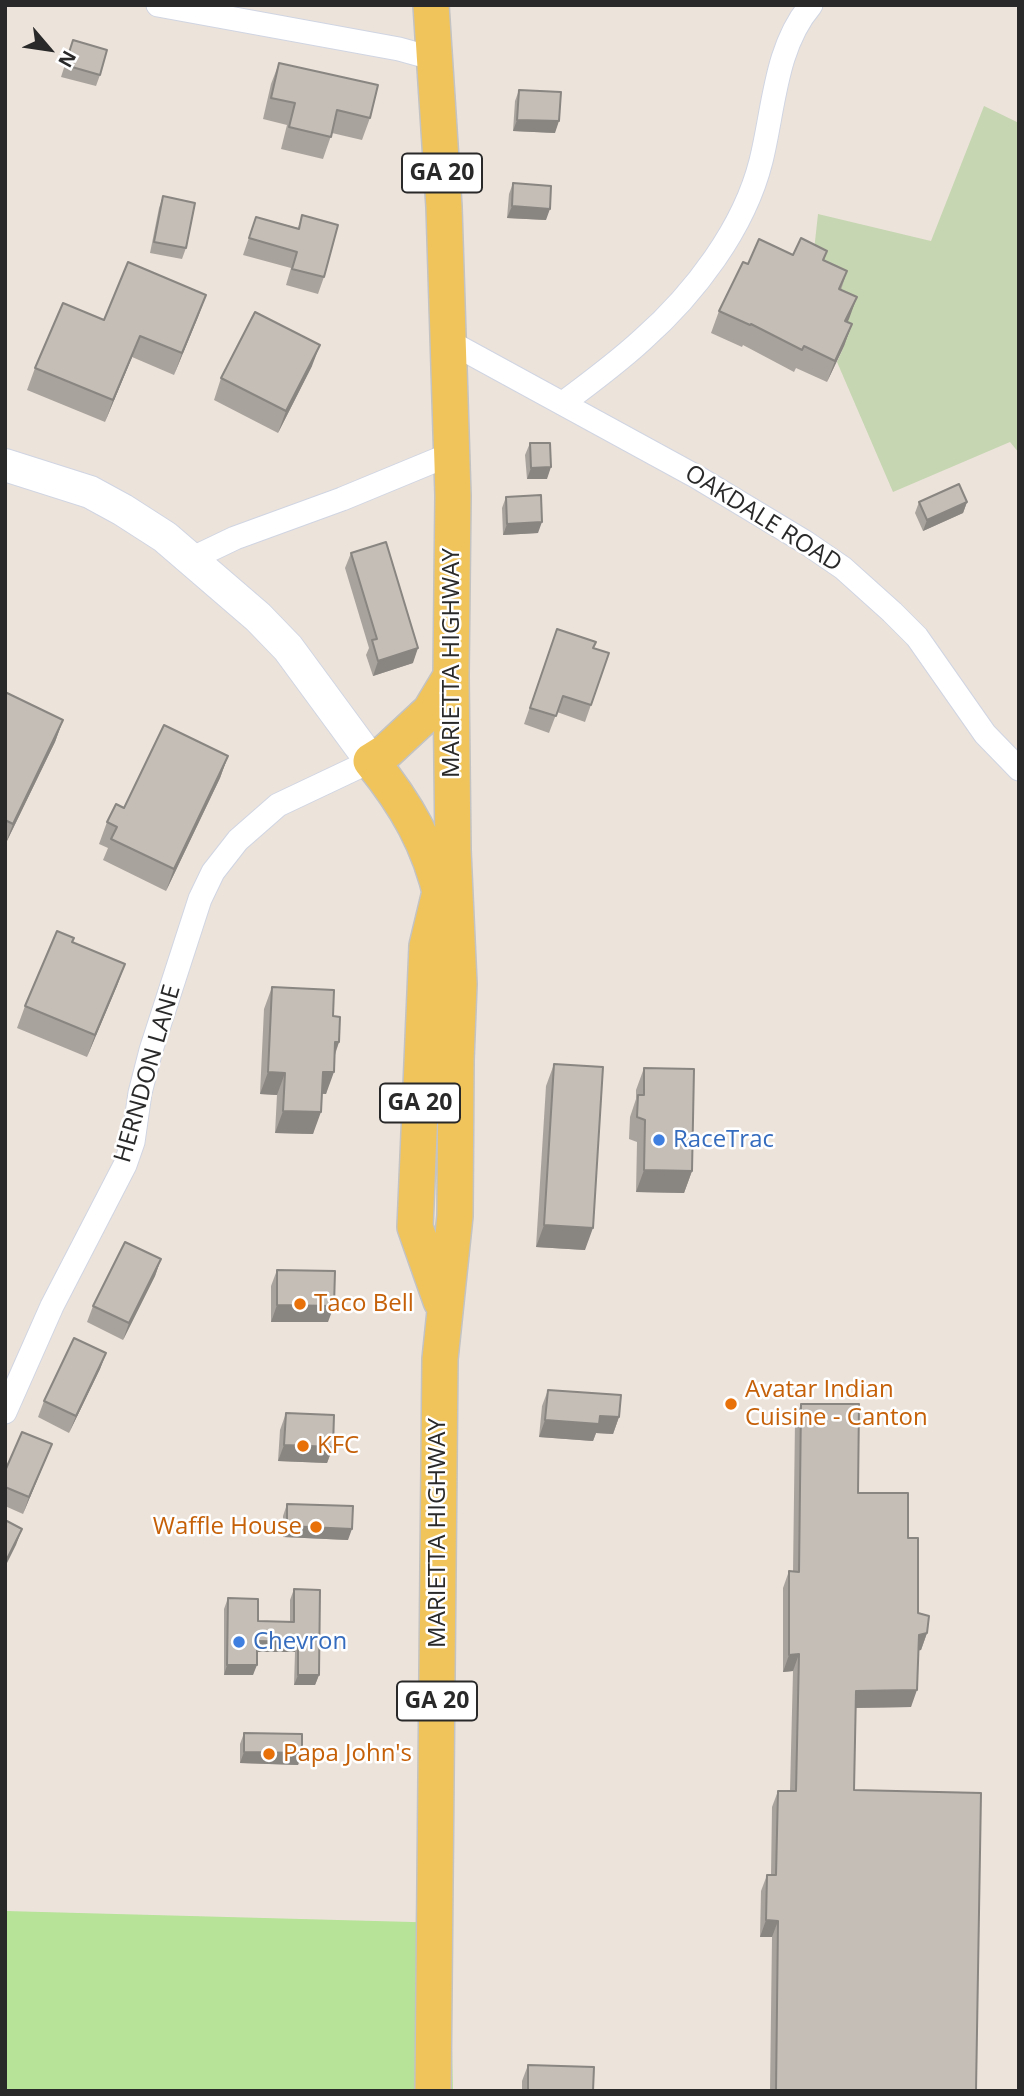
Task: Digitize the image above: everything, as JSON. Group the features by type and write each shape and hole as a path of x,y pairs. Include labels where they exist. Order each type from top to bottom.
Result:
{"main road":[{"name":"GA 20","path":"431,5 444,207 448,341"},
{"name":"MARIETTA HIGHWAY","path":"433,2091 439,1371 455,1216 459,984 453,850 448,341"},
{"name":"MARIETTA HIGHWAY","path":"5,465 90,492 165,537 258,617 288,649 392,788 421,834 436,871 459,984"},
{"path":"371,761 387,751 430,711 451,676"},
{"name":"MARIETTA HIGHWAY","path":"440,892 427,946 415,1227 445,1311"}],"street":[{"path":"158,5 399,48 435,59"},
{"path":"563,403 644,339 706,272 728,239 748,198 761,162 785,53 799,19 811,5"},
{"name":"OAKDALE ROAD","path":"448,341 748,507 843,568 917,637 985,734 1019,769"},
{"path":"191,559 235,538 342,499 451,454"},
{"name":"HERNDON LANE","path":"5,1412 11,1383 125,1165 133,1142 140,1093 151,1050 200,899 212,872 238,840 278,805 371,761"}],"green space":[{"path":"984,106 1019,123 1019,453 1010,442 893,492 837,362 844,346 812,269 818,214 931,241"},
{"path":"5,1911 449,1923 453,2091 5,2091"}],"building":[{"path":"73,40 107,50 100,75 65,65"},
{"path":"279,63 378,85 370,118 337,110 331,137 289,127 295,103 271,98"},
{"path":"519,90 561,92 559,121 517,120"},
{"path":"513,183 551,186 550,209 512,206"},
{"path":"163,196 195,203 186,248 154,242"},
{"path":"302,215 338,225 324,277 292,269 297,252 249,238 256,217 299,229"},
{"path":"801,238 827,251 823,260 847,271 839,289 857,297 845,321 852,324 835,361 804,346 802,350 719,311 743,262 748,264 759,239 793,255"},
{"path":"128,262 206,295 182,353 140,336 113,400 35,368 63,303 104,320"},
{"path":"255,312 320,345 286,411 221,378"},
{"path":"530,443 550,443 551,467 531,468"},
{"path":"959,484 967,502 927,520 919,502"},
{"path":"541,495 542,522 507,524 506,497"},
{"path":"386,542 418,648 378,661 372,640 377,639 351,553"},
{"path":"557,629 596,642 593,648 609,653 591,705 563,696 556,716 530,708"},
{"path":"5,692 63,720 13,824 5,820"},
{"path":"164,725 228,756 174,869 111,839 117,827 107,822 116,804 124,808"},
{"path":"57,931 74,938 72,942 125,964 95,1035 25,1006"},
{"path":"272,987 334,990 333,1016 340,1017 339,1042 335,1042 334,1072 323,1072 321,1112 283,1111 285,1073 268,1072"},
{"path":"554,1064 603,1067 593,1228 544,1225"},
{"name":"RaceTrac","path":"644,1068 694,1069 692,1171 644,1170 645,1120 637,1117 638,1095 644,1095"},
{"path":"125,1242 161,1259 129,1323 93,1306"},
{"path":"277,1270 335,1271 334,1306 277,1305"},
{"path":"74,1338 106,1353 76,1416 44,1401"},
{"path":"548,1390 621,1395 619,1417 600,1416 599,1424 545,1420"},
{"path":"801,1404 859,1404 858,1493 908,1493 908,1538 918,1538 918,1613 929,1616 927,1633 919,1635 917,1690 856,1691 854,1790 981,1793 976,2091 776,2091 778,1921 766,1920 767,1875 776,1875 778,1791 796,1791 799,1654 789,1655 789,1571 799,1572"},
{"path":"286,1413 334,1415 333,1447 284,1445"},
{"path":"22,1432 52,1444 29,1497 5,1487 5,1471"},
{"path":"287,1504 353,1506 352,1529 287,1526"},
{"path":"5,1520 22,1529 5,1563"},
{"path":"294,1589 320,1590 319,1675 298,1675 298,1642 257,1641 257,1665 227,1665 228,1598 258,1599 258,1621 294,1622"},
{"path":"244,1733 302,1734 302,1753 244,1752"},
{"path":"528,2065 594,2067 593,2091 528,2091"}],"place":[{"name":"RaceTrac","path":"659,1140"},
{"name":"Taco Bell","path":"300,1304"},
{"name":"Avatar Indian Cuisine - Canton","path":"731,1404"},
{"name":"KFC","path":"303,1446"},
{"name":"Waffle House","path":"316,1527"},
{"name":"Chevron","path":"239,1642"},
{"name":"Papa John's","path":"269,1754"}]}
